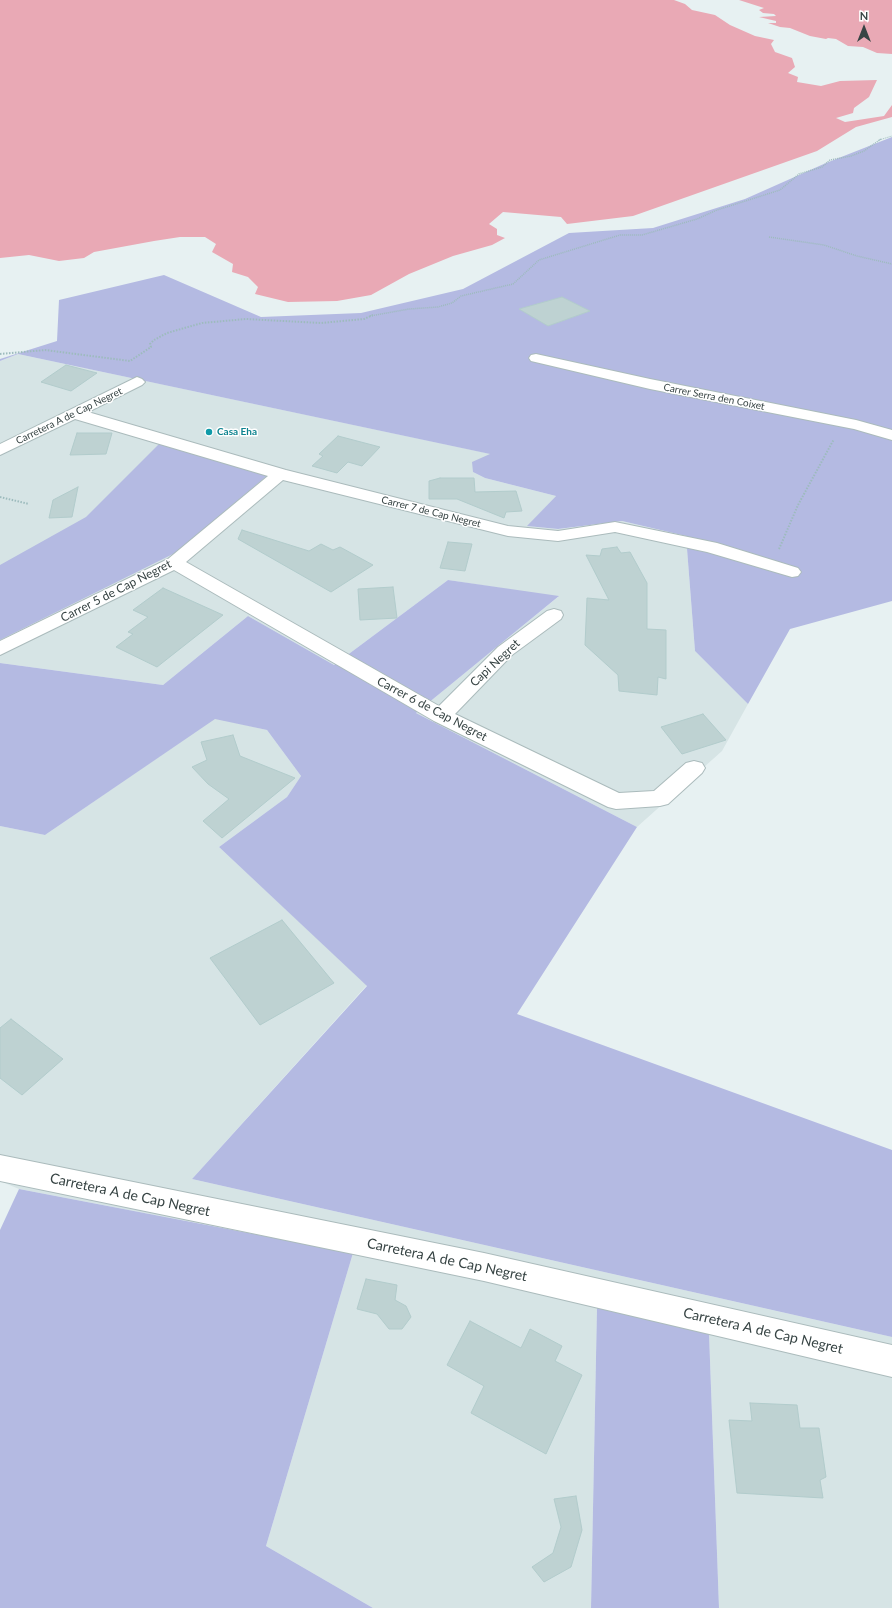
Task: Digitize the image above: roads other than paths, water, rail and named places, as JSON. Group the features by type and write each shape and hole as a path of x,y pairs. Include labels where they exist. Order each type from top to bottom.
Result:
{"street":[{"name":"Carrer Serra den Coixet","path":"536,358 650,384 856,425 892,435"},
{"name":"Carretera A de Cap Negret","path":"0,450 137,382"},
{"name":"Carrer 7 de Cap Negret","path":"74,413 110,425 280,474 508,531 558,536 615,527 711,547 792,572"},
{"name":"Carrer 5 de Cap Negret","path":"0,649 174,563 280,474"},
{"name":"Carrer 6 de Cap Negret","path":"174,563 441,716 616,801 660,798 694,768"},
{"name":"Capi Negret","path":"441,716 505,651 554,615"},
{"name":"Carretera A de Cap Negret","path":"0,1168 484,1267 892,1361"}],"place":[{"name":"Casa Eha","path":"209,432"}]}
